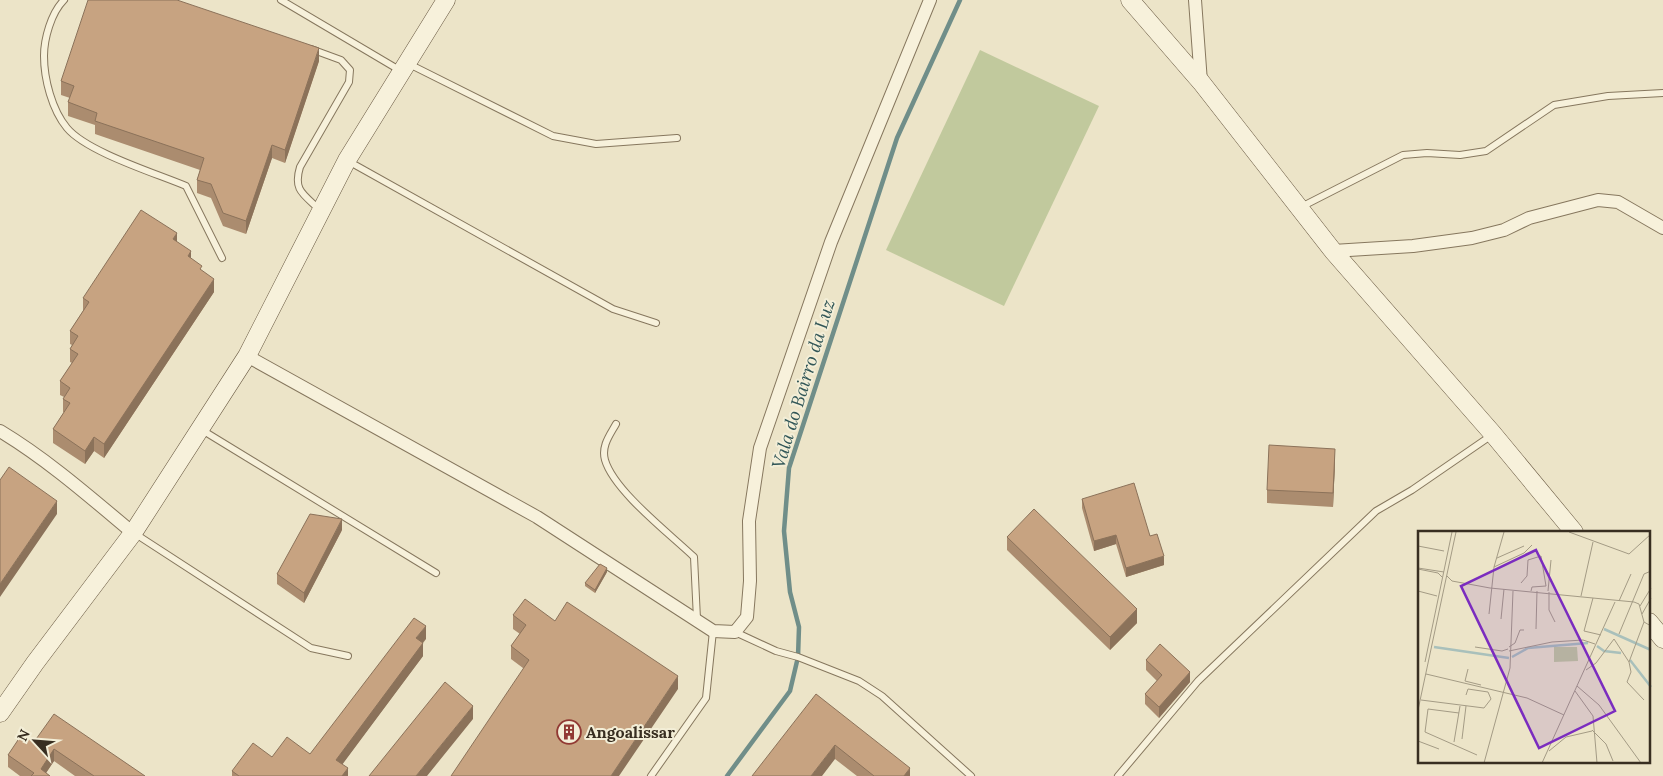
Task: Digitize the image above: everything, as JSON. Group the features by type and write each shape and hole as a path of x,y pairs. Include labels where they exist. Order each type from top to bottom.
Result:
{"street":[{"path":"0,713 35,662 133,533 247,356 347,160 446,0"},
{"path":"247,356 537,517 713,631 735,632 747,617 750,581 749,522 760,448 831,242 930,0"},
{"path":"1130,0 1201,82 1333,250 1494,434 1573,531"},
{"path":"1195,0 1201,82"},
{"path":"1333,250 1413,246 1472,238 1504,230 1529,218 1598,200 1618,202 1663,228"},
{"path":"0,431 26,447 70,480 133,533"},
{"path":"1650,623 1663,639"}],"lane":[{"path":"64,0 52,21 44,42 44,65 48,88 67,128 89,146 186,186 222,258"},
{"path":"282,0 403,67 553,136 596,144 677,138"},
{"path":"304,47 341,60 350,70 349,82 300,167 296,181 298,188 322,212"},
{"path":"1301,207 1403,155 1428,153 1460,155 1486,151 1554,105 1592,98 1663,93"},
{"path":"347,160 613,309 656,323"},
{"path":"616,424 605,444 605,459 618,485 694,557 697,619"},
{"path":"201,429 436,573"},
{"path":"1118,776 1198,681 1376,511 1412,490 1494,434"},
{"path":"133,533 311,648 348,656"},
{"path":"651,776 706,698 713,631"},
{"path":"735,632 776,651 798,657 859,681 882,696 971,776"}],"green space":[{"path":"980,50 1099,106 1004,306 886,250"}],"building":[{"path":"88,0 177,0 319,48 285,150 272,145 246,221 223,213 211,184 197,180 204,158 95,121 97,113 68,102 74,86 61,81"},
{"path":"141,210 177,233 173,239 191,251 188,256 202,266 200,269 214,279 104,444 94,437 85,451 53,429 70,403 63,399 70,388 60,381 78,354 70,349 78,336 70,331 89,302 83,298"},
{"path":"1269,445 1335,449 1333,493 1267,490"},
{"path":"9,467 57,501 0,584 0,480"},
{"path":"1134,483 1150,536 1157,534 1164,556 1126,568 1116,535 1094,541 1082,499"},
{"path":"1034,509 1137,609 1110,637 1007,537"},
{"path":"310,514 342,519 304,593 277,574"},
{"path":"600,564 607,568 595,590 585,583"},
{"name":"Angoalissar","path":"525,599 555,621 567,602 678,676 611,776 451,776 529,660 511,646 526,625 513,615"},
{"path":"414,618 426,626 416,638 423,643 336,760 348,768 342,776 239,776 232,771 253,743 272,757 287,737 310,754"},
{"path":"1160,644 1190,672 1159,707 1145,694 1162,675 1146,660"},
{"path":"445,682 473,706 416,776 369,776"},
{"path":"816,694 910,768 904,776 874,776 835,745 811,776 752,776"},
{"path":"54,714 145,776 94,776 54,749 41,769 50,776 31,776 34,773 8,755 22,734 34,742"}],"waterway":[{"name":"Vala do Bairro da Luz","path":"727,776 790,691 798,657 799,627 790,592 784,531 789,468 897,138 960,0"}],"place":[{"name":"Angoalissar","path":"569,732"}]}
